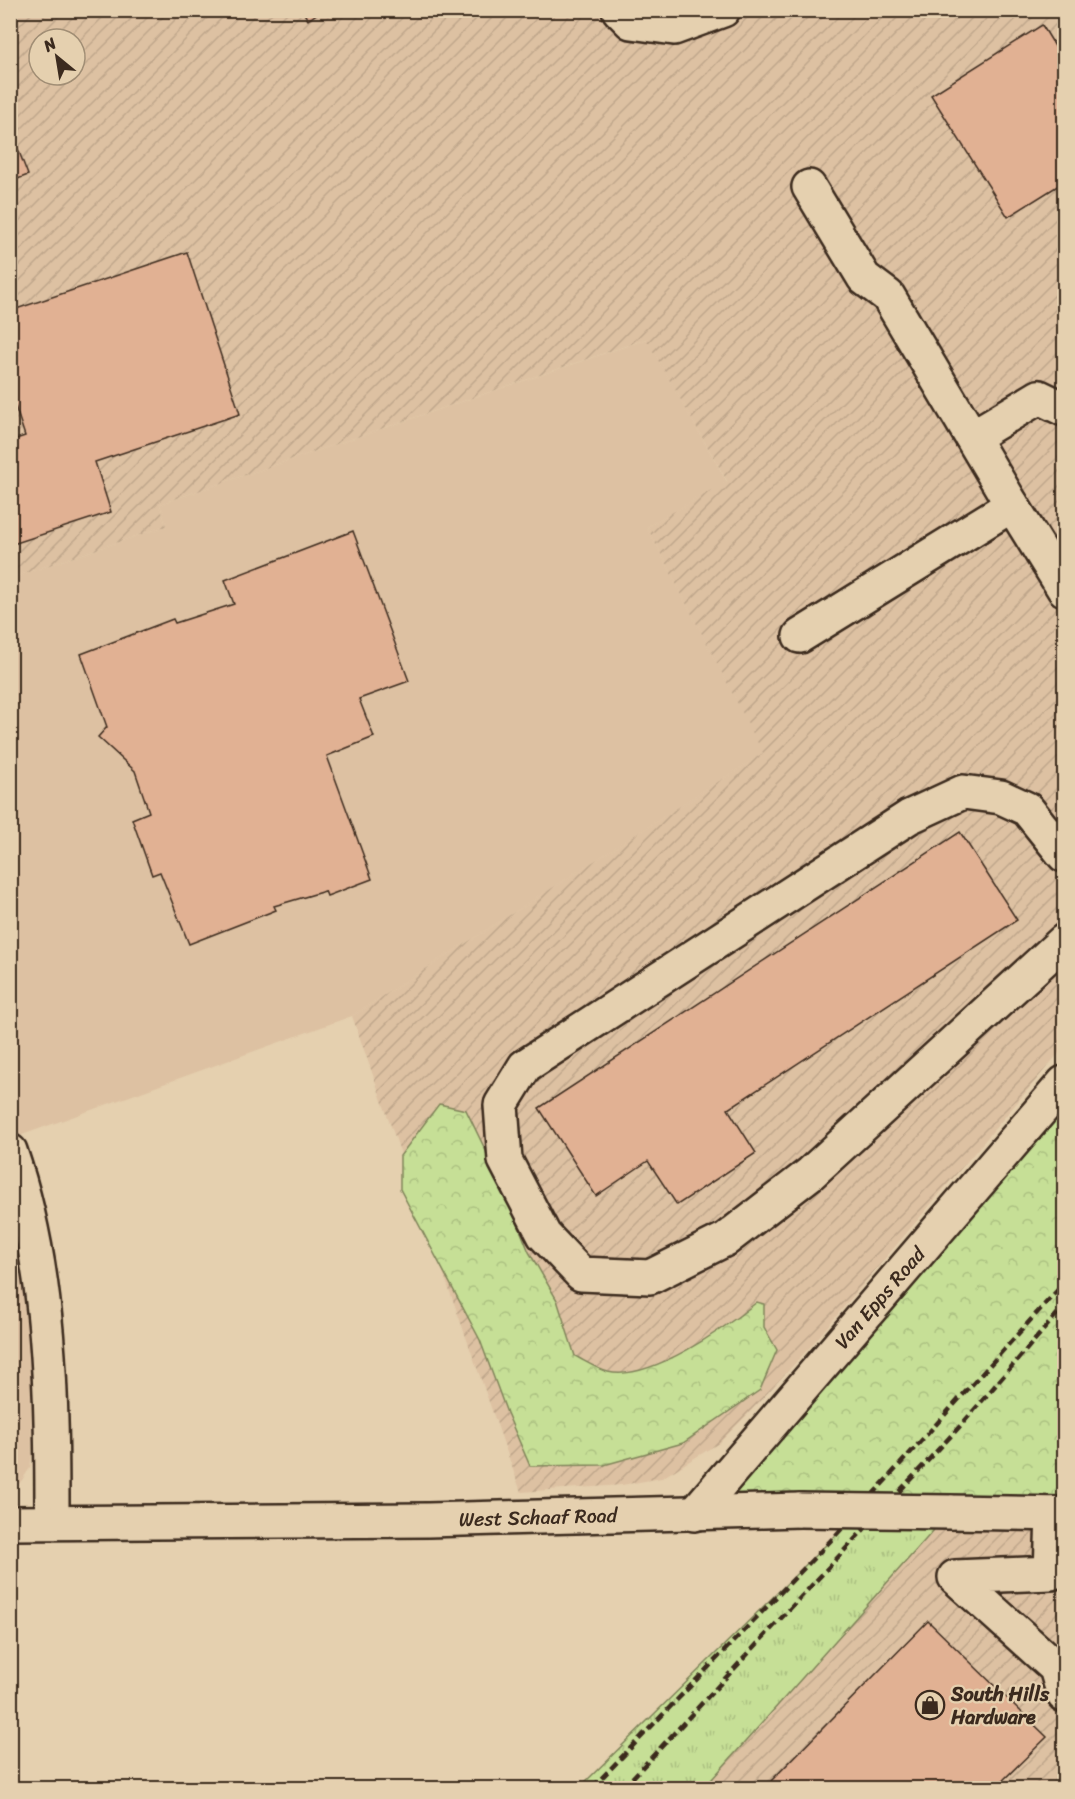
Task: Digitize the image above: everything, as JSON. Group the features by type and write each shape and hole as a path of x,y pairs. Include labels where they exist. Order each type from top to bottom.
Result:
{"street":[{"path":"619,10 631,22 674,28 723,10"},
{"path":"809,187 864,278 888,296 1012,505 1065,589"},
{"path":"972,437 1039,397 1065,409"},
{"path":"800,636 1012,505"},
{"path":"1065,855 1027,809 1001,796 963,792 909,817 525,1066 501,1105 505,1160 544,1235 581,1274 650,1277 726,1239 811,1173 1065,941"},
{"name":"Van Epps Road","path":"694,1514 1065,1083"},
{"path":"10,1151 32,1229 43,1292 52,1522"},
{"name":"West Schaaf Road","path":"10,1523 416,1520 800,1510 1059,1514"},
{"path":"1059,1514 1051,1573 955,1577 1056,1668 1065,1695"}],"shaded area":[{"path":"10,11 1064,11 1064,1047 811,1346 747,1415 719,1443 662,1478 622,1485 521,1492 352,1016 763,753 647,527 727,481 646,339 160,504 166,526 11,578"},
{"path":"647,339 727,482 647,527 764,753 352,1016 11,1139 11,578 166,526 160,504"},
{"path":"10,1217 23,1279 31,1364 32,1455 30,1468 11,1492"},
{"path":"950,1512 1064,1514 1064,1788 704,1788"}],"green space":[{"path":"1064,1083 1064,1514 694,1514"},
{"path":"439,1104 466,1110 500,1180 529,1252 557,1300 575,1356 608,1372 625,1373 645,1369 687,1350 727,1325 757,1302 764,1304 764,1327 777,1350 760,1390 683,1443 604,1465 530,1466 507,1413 480,1340 400,1189 400,1156"},
{"path":"863,1511 950,1512 704,1788 579,1788 836,1535"}],"building":[{"path":"302,10 322,10 308,20"},
{"path":"1042,25 1064,61 1064,182 1008,217 931,95"},
{"path":"10,128 28,175 10,182"},
{"path":"187,252 240,414 95,462 111,512 10,545 10,441 25,436 10,391 10,311"},
{"path":"353,531 409,681 359,699 374,737 327,756 372,879 327,896 325,891 274,906 276,910 189,944 160,872 152,875 132,819 149,812 135,771 98,737 107,727 81,654 173,619 175,623 234,604 225,580"},
{"path":"960,832 1017,920 728,1109 756,1153 677,1205 648,1161 596,1196 539,1108"},
{"name":"South Hills Hardware","path":"928,1621 1047,1737 995,1788 779,1788 771,1781"}],"railway":[{"path":"592,1788 836,1535 1064,1283"},
{"path":"623,1788 962,1424 1064,1306"}],"place":[{"name":"South Hills Hardware","path":"930,1705"}]}
